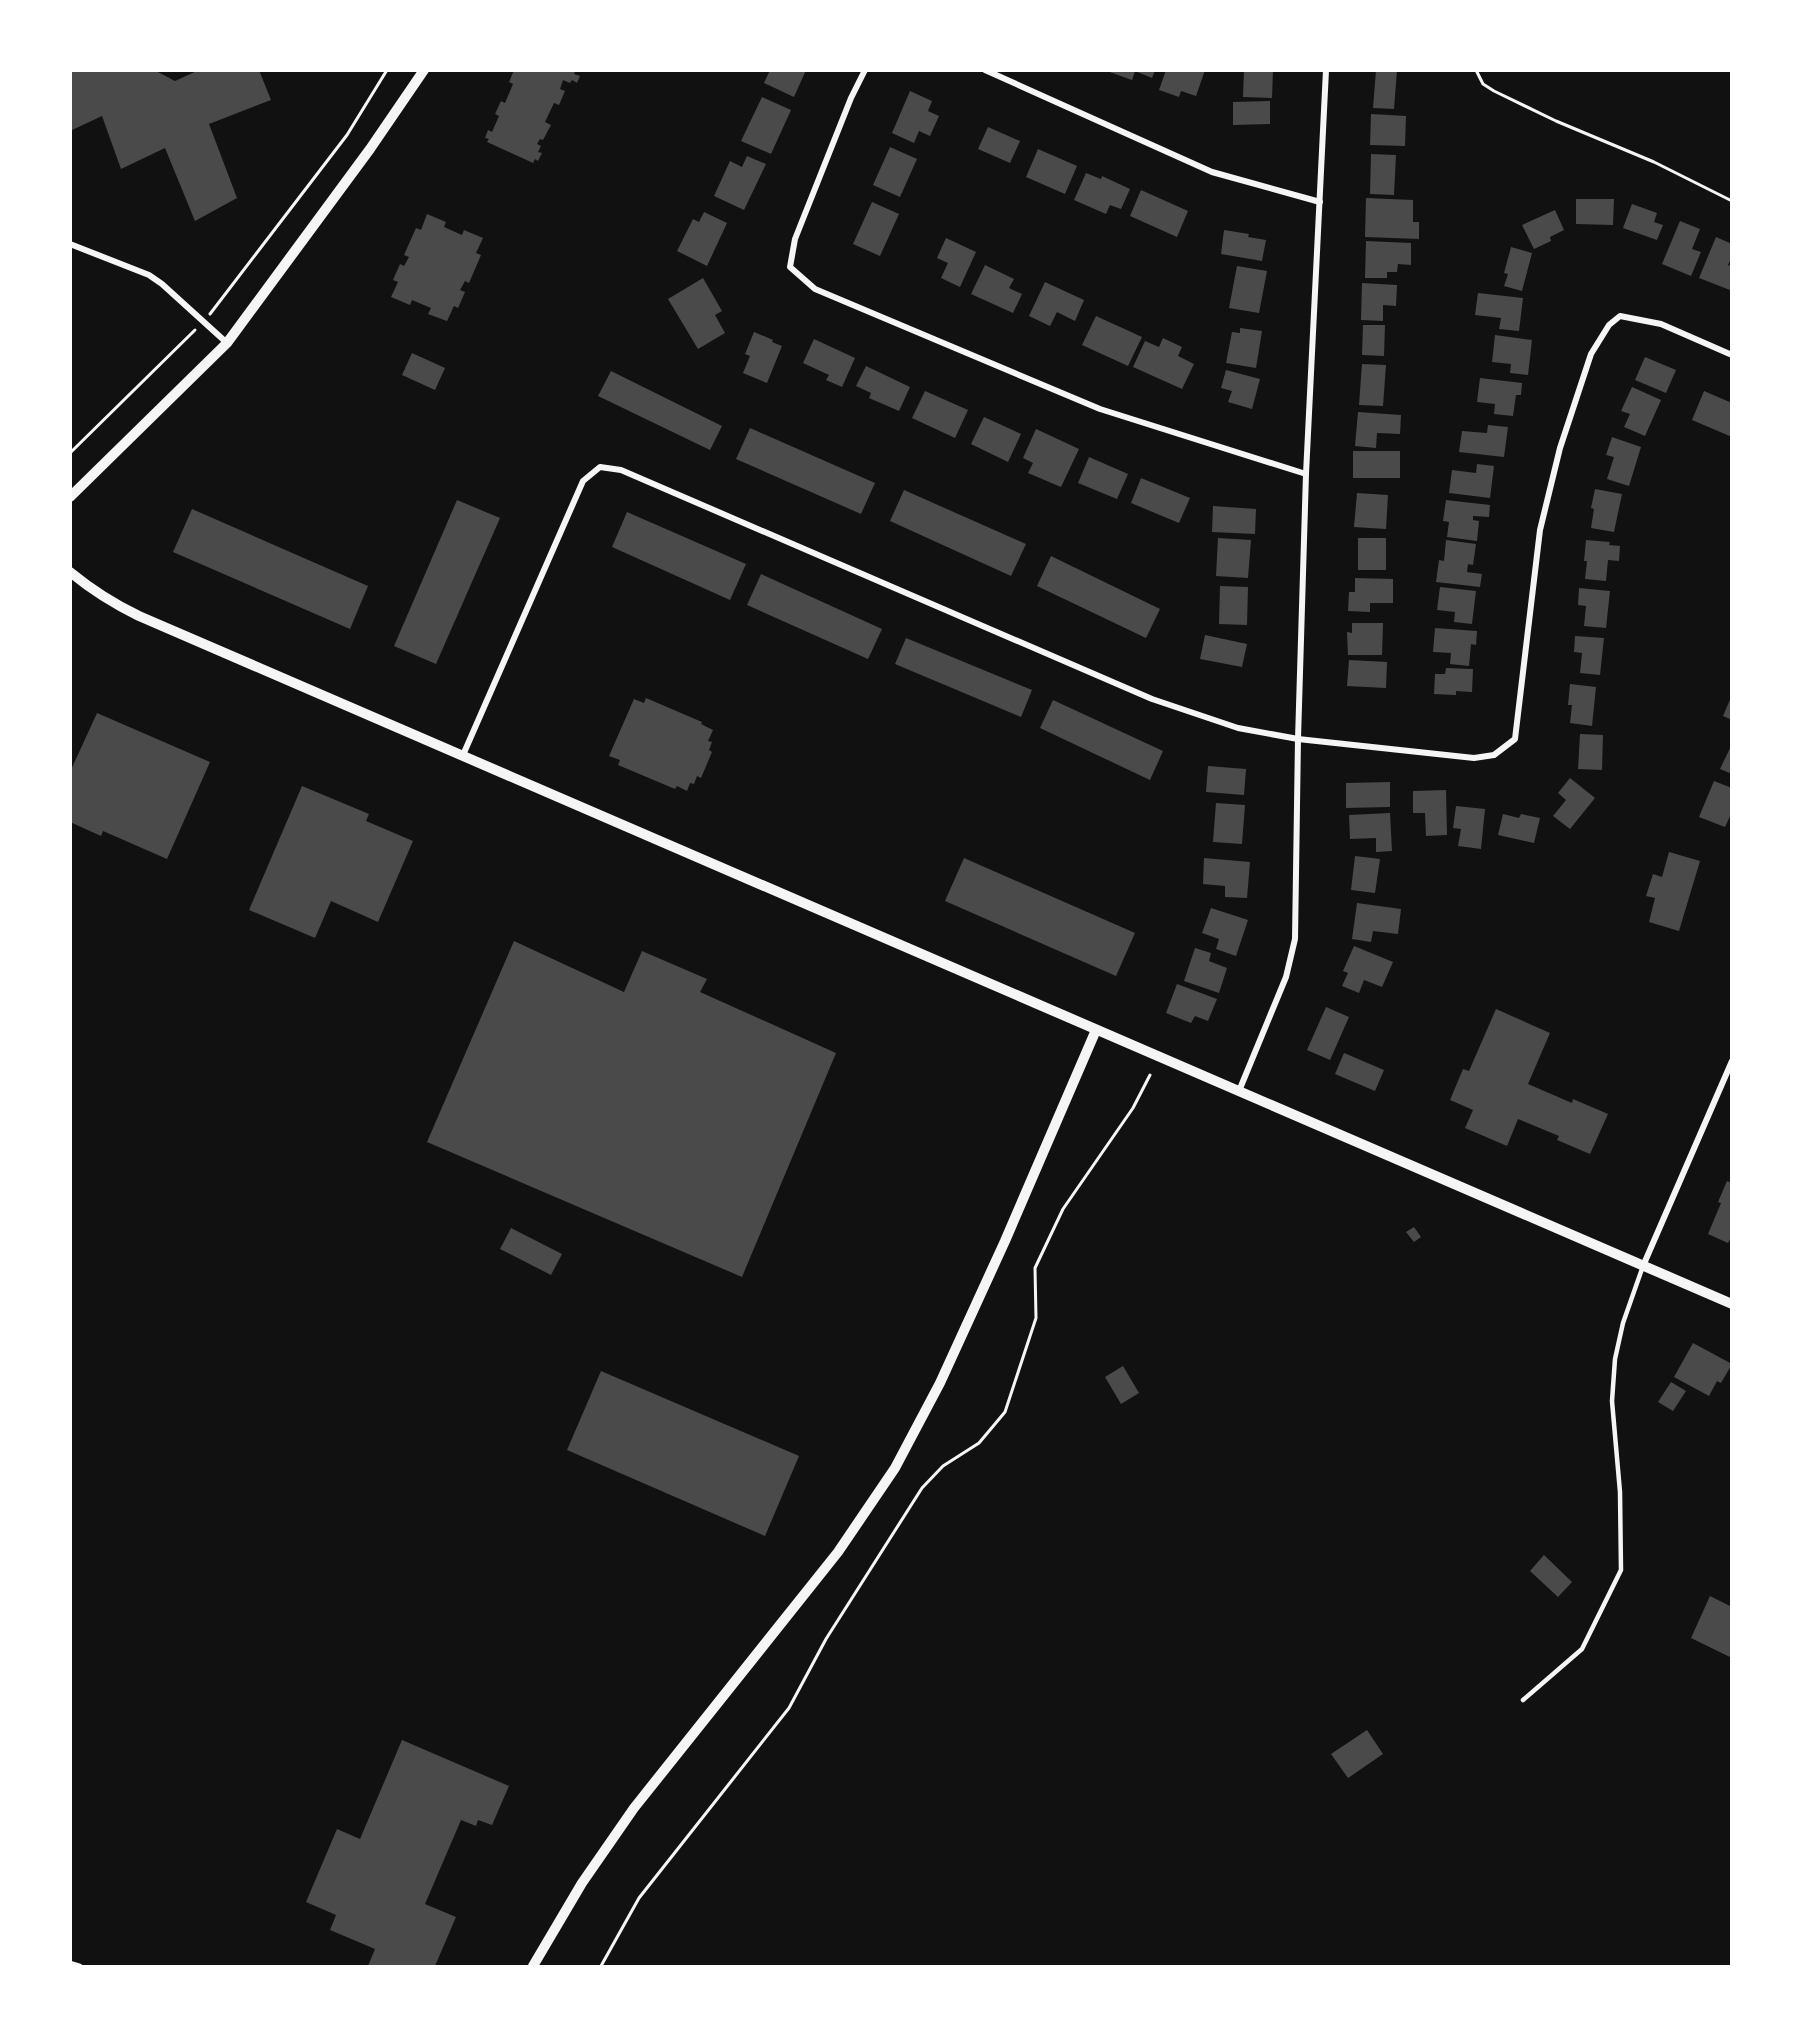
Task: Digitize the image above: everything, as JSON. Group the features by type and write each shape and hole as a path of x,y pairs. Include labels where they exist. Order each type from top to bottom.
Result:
{"street":[{"path":"70,497 227,343 370,149 424,70"},
{"path":"865,70 851,98 795,238 790,267 815,289 1100,409 1306,474"},
{"path":"985,70 1212,172 1320,202"},
{"path":"1239,1091 1286,977 1295,939 1306,474 1326,70"},
{"path":"70,244 149,275 227,343"},
{"path":"463,755 584,481 600,467 621,470 1152,699 1238,728 1298,739 1474,758 1494,755 1515,739 1540,530 1560,448 1591,354 1609,324 1620,316 1661,324 1731,355"},
{"path":"70,572 115,605 1731,1304"},
{"path":"533,1966 582,1883 634,1808 838,1552 895,1467 940,1383 1005,1241 1096,1030"},
{"path":"1643,1266 1731,1061"}],"lane":[{"path":"1524,1700 1582,1649 1621,1570 1620,1492 1612,1401 1615,1359 1623,1323 1643,1266"},
{"path":"70,1963 80,1966"}],"path":[{"path":"70,453 203,322 347,135 387,70"},
{"path":"1476,70 1483,84 1494,92 1654,162 1731,201"},
{"path":"600,1966 639,1898 789,1708 826,1639 922,1488 943,1466 979,1443 1005,1412 1036,1318 1035,1268 1063,1209 1133,1108 1150,1075"}],"building":[{"path":"76,70 154,70 175,81 199,70 259,70 271,100 209,124 237,198 195,221 165,148 121,169 102,116 70,131 70,73"},
{"path":"514,70 576,70 574,74 580,76 577,83 572,80 570,83 563,80 560,89 565,91 559,105 554,103 545,122 551,125 543,140 540,139 537,144 541,146 538,152 542,153 538,161 535,159 533,163 487,142 489,139 485,138 488,130 492,132 499,116 495,114 501,101 505,103 513,84 509,82"},
{"path":"770,70 806,70 794,97 764,83"},
{"path":"1104,70 1155,70 1152,78 1135,71 1132,80"},
{"path":"1166,70 1205,70 1196,96 1181,91 1179,97 1159,90"},
{"path":"1244,70 1273,70 1272,98 1243,97"},
{"path":"1376,70 1397,70 1394,109 1373,108"},
{"path":"910,91 932,101 928,111 939,116 930,136 919,131 914,143 892,133"},
{"path":"762,97 791,110 771,154 741,141"},
{"path":"1270,101 1270,124 1233,125 1233,102"},
{"path":"1371,114 1406,116 1405,146 1370,145"},
{"path":"988,127 1020,141 1010,163 978,149"},
{"path":"890,147 917,159 900,197 873,185"},
{"path":"1038,149 1077,166 1065,194 1026,177"},
{"path":"1371,154 1396,155 1394,195 1370,194"},
{"path":"747,156 766,164 744,210 714,196 730,161 742,167"},
{"path":"1086,173 1101,179 1102,176 1130,189 1121,209 1110,205 1106,214 1074,200"},
{"path":"1141,190 1188,211 1177,237 1130,216"},
{"path":"1366,198 1413,200 1413,222 1419,222 1419,239 1365,237"},
{"path":"1576,199 1614,199 1613,225 1576,224"},
{"path":"872,202 899,214 880,256 853,244"},
{"path":"1632,204 1657,213 1654,222 1663,225 1657,240 1623,228"},
{"path":"1555,210 1564,230 1550,237 1551,241 1534,249 1522,225"},
{"path":"704,212 727,223 707,266 677,251 693,219 699,222"},
{"path":"427,214 446,222 444,227 462,235 464,230 483,238 476,253 481,255 469,283 465,281 460,290 465,292 458,308 454,306 447,321 428,314 431,308 412,300 410,305 391,297 398,282 393,280 400,264 404,266 409,257 404,255 416,228 421,230"},
{"path":"1680,221 1700,229 1692,249 1701,252 1691,276 1662,264"},
{"path":"1224,230 1249,234 1248,237 1266,240 1262,261 1221,254"},
{"path":"1716,237 1732,244 1732,257 1728,265 1732,266 1730,290 1699,278"},
{"path":"946,238 976,252 960,287 941,278 948,263 937,258"},
{"path":"1366,241 1411,243 1411,265 1398,264 1397,272 1387,272 1387,278 1365,278"},
{"path":"1511,247 1532,253 1522,291 1504,286 1508,274 1504,273"},
{"path":"985,265 1014,279 1009,288 1022,294 1013,313 971,294"},
{"path":"1237,266 1267,271 1259,313 1229,308"},
{"path":"703,278 722,311 715,315 725,333 698,349 668,299"},
{"path":"1045,282 1084,300 1075,321 1057,312 1050,326 1029,316"},
{"path":"1362,283 1397,285 1396,306 1383,305 1383,321 1361,320"},
{"path":"1478,293 1523,298 1519,331 1499,329 1501,318 1475,315"},
{"path":"1096,316 1142,337 1128,366 1082,345"},
{"path":"1363,325 1385,325 1384,356 1362,355"},
{"path":"1240,328 1262,331 1256,368 1226,363 1232,332 1240,333"},
{"path":"754,332 782,346 767,383 743,373 750,356 745,354"},
{"path":"1495,335 1532,340 1528,375 1510,373 1511,364 1492,362"},
{"path":"1163,338 1182,347 1178,356 1194,364 1182,389 1133,367 1145,341 1159,347"},
{"path":"814,339 855,358 842,387 826,380 829,375 803,363"},
{"path":"412,353 445,368 435,390 402,375"},
{"path":"1645,357 1676,370 1666,393 1635,380"},
{"path":"1362,364 1386,365 1383,406 1359,405"},
{"path":"866,366 910,387 899,411 869,398 871,393 856,386"},
{"path":"1226,370 1260,379 1252,409 1228,402 1232,391 1221,388"},
{"path":"611,371 722,426 710,450 598,396"},
{"path":"1480,378 1522,383 1521,395 1516,395 1513,416 1494,414 1495,404 1477,402"},
{"path":"1632,387 1661,400 1645,436 1624,427 1630,414 1621,411"},
{"path":"925,391 968,410 955,438 912,418"},
{"path":"1704,391 1732,403 1732,437 1692,420"},
{"path":"1358,412 1401,415 1400,434 1377,433 1376,448 1355,446"},
{"path":"984,417 1021,434 1008,462 971,444"},
{"path":"1488,425 1508,427 1504,457 1459,452 1462,431 1487,433"},
{"path":"750,428 875,483 861,514 736,459"},
{"path":"1036,429 1079,449 1061,487 1028,473 1033,463 1023,458"},
{"path":"1612,437 1641,447 1629,486 1607,479 1614,457 1606,455"},
{"path":"1353,451 1400,451 1400,478 1353,478"},
{"path":"1089,457 1128,474 1117,499 1078,483"},
{"path":"1477,464 1494,466 1490,498 1449,493 1452,470 1476,473"},
{"path":"1141,478 1190,498 1179,523 1131,503"},
{"path":"1595,489 1622,494 1614,532 1591,528 1594,509 1591,508"},
{"path":"904,490 1026,544 1011,576 890,521"},
{"path":"1357,493 1388,495 1386,529 1354,527"},
{"path":"457,500 500,518 436,664 394,646"},
{"path":"1446,500 1490,505 1489,517 1473,516 1473,520 1479,521 1477,541 1447,537 1449,522 1443,521"},
{"path":"1213,506 1256,509 1255,534 1212,532"},
{"path":"192,509 368,586 350,629 173,552"},
{"path":"627,512 746,564 730,600 612,547"},
{"path":"1218,538 1251,540 1248,578 1216,576"},
{"path":"1358,538 1386,538 1386,570 1358,570"},
{"path":"1446,540 1476,544 1473,565 1468,564 1467,572 1482,574 1480,587 1436,582 1439,560 1444,561"},
{"path":"1586,540 1610,542 1609,545 1620,546 1619,561 1608,560 1606,581 1585,579"},
{"path":"1051,556 1160,609 1146,638 1037,586"},
{"path":"761,574 882,629 868,659 747,605"},
{"path":"1355,578 1393,579 1393,603 1370,603 1370,612 1348,611 1349,592 1355,592"},
{"path":"1220,586 1248,587 1247,625 1219,624"},
{"path":"1440,587 1476,591 1472,624 1454,622 1455,612 1437,610"},
{"path":"1579,588 1610,591 1606,628 1584,626 1586,606 1578,605"},
{"path":"1352,623 1383,623 1382,655 1348,655 1347,632 1352,633"},
{"path":"1435,628 1477,631 1476,645 1471,644 1469,666 1450,664 1451,653 1433,652"},
{"path":"1205,635 1247,644 1242,667 1200,659"},
{"path":"1575,636 1604,638 1600,675 1580,673 1582,653 1574,652"},
{"path":"906,638 1032,690 1021,717 895,664"},
{"path":"1349,660 1387,662 1386,688 1347,686"},
{"path":"1446,668 1473,669 1472,692 1456,691 1456,695 1434,694 1435,674 1445,674"},
{"path":"1570,684 1596,687 1592,726 1570,723 1572,705 1568,705"},
{"path":"1732,695 1732,720 1723,716"},
{"path":"646,698 702,722 701,724 713,730 708,741 712,742 709,750 712,752 701,778 697,776 694,784 690,783 687,791 677,786 675,789 618,765 620,760 609,756 634,699 644,703"},
{"path":"1053,700 1163,751 1150,780 1040,728"},
{"path":"97,713 210,762 167,859 103,831 101,836 70,822 70,772"},
{"path":"1580,734 1603,735 1602,770 1578,769"},
{"path":"1732,744 1732,774 1720,769"},
{"path":"1208,766 1246,769 1244,795 1206,792"},
{"path":"1570,778 1595,798 1570,829 1553,816 1566,800 1558,793"},
{"path":"1714,781 1732,788 1732,812 1725,827 1699,817"},
{"path":"1390,782 1390,807 1346,808 1346,783"},
{"path":"302,786 369,814 366,821 413,841 378,922 331,901 315,938 249,910"},
{"path":"1446,790 1447,835 1426,836 1425,813 1413,813 1413,791"},
{"path":"1216,803 1245,805 1242,844 1213,842"},
{"path":"1456,806 1485,809 1481,849 1458,846 1461,829 1453,828"},
{"path":"1390,813 1392,851 1376,852 1376,838 1350,839 1349,815"},
{"path":"1503,814 1519,818 1521,814 1540,818 1534,843 1498,835"},
{"path":"1669,852 1700,861 1679,931 1649,922 1655,898 1646,896 1653,874 1662,877"},
{"path":"1355,856 1380,859 1375,893 1351,890"},
{"path":"964,858 1135,933 1116,976 945,901"},
{"path":"1204,858 1250,862 1247,898 1225,897 1225,886 1203,884"},
{"path":"1357,903 1401,909 1398,934 1373,931 1371,942 1352,939"},
{"path":"1211,908 1248,920 1236,956 1216,949 1219,939 1202,933"},
{"path":"514,941 624,992 642,951 707,979 700,992 836,1053 742,1277 427,1142"},
{"path":"1354,946 1393,962 1382,987 1364,980 1359,993 1342,986 1348,973 1343,971"},
{"path":"1195,948 1211,953 1209,961 1227,968 1219,993 1184,981"},
{"path":"1177,984 1217,999 1208,1021 1195,1016 1191,1023 1166,1013"},
{"path":"1326,1007 1349,1017 1330,1060 1307,1050"},
{"path":"1496,1009 1550,1033 1528,1084 1572,1103 1573,1099 1608,1114 1590,1154 1557,1140 1559,1136 1518,1119 1507,1146 1465,1128 1473,1110 1450,1100 1463,1069 1469,1071"},
{"path":"1344,1053 1384,1070 1375,1091 1335,1074"},
{"path":"1727,1181 1732,1183 1732,1236 1728,1243 1708,1234"},
{"path":"1414,1227 1421,1237 1414,1242 1406,1232"},
{"path":"511,1228 562,1254 551,1275 500,1249"},
{"path":"1693,1343 1732,1364 1721,1383 1717,1381 1709,1396 1674,1377"},
{"path":"1123,1366 1139,1393 1121,1404 1105,1377"},
{"path":"601,1371 799,1456 765,1536 567,1450"},
{"path":"1671,1382 1686,1391 1673,1411 1658,1402"},
{"path":"1544,1555 1572,1582 1558,1597 1530,1571"},
{"path":"1710,1596 1732,1607 1732,1658 1691,1638"},
{"path":"1367,1730 1383,1754 1348,1778 1331,1754"},
{"path":"402,1740 509,1786 492,1825 478,1820 476,1826 461,1820 425,1904 456,1917 435,1966 368,1966 375,1949 330,1930 336,1915 306,1902 337,1829 360,1839"}]}
